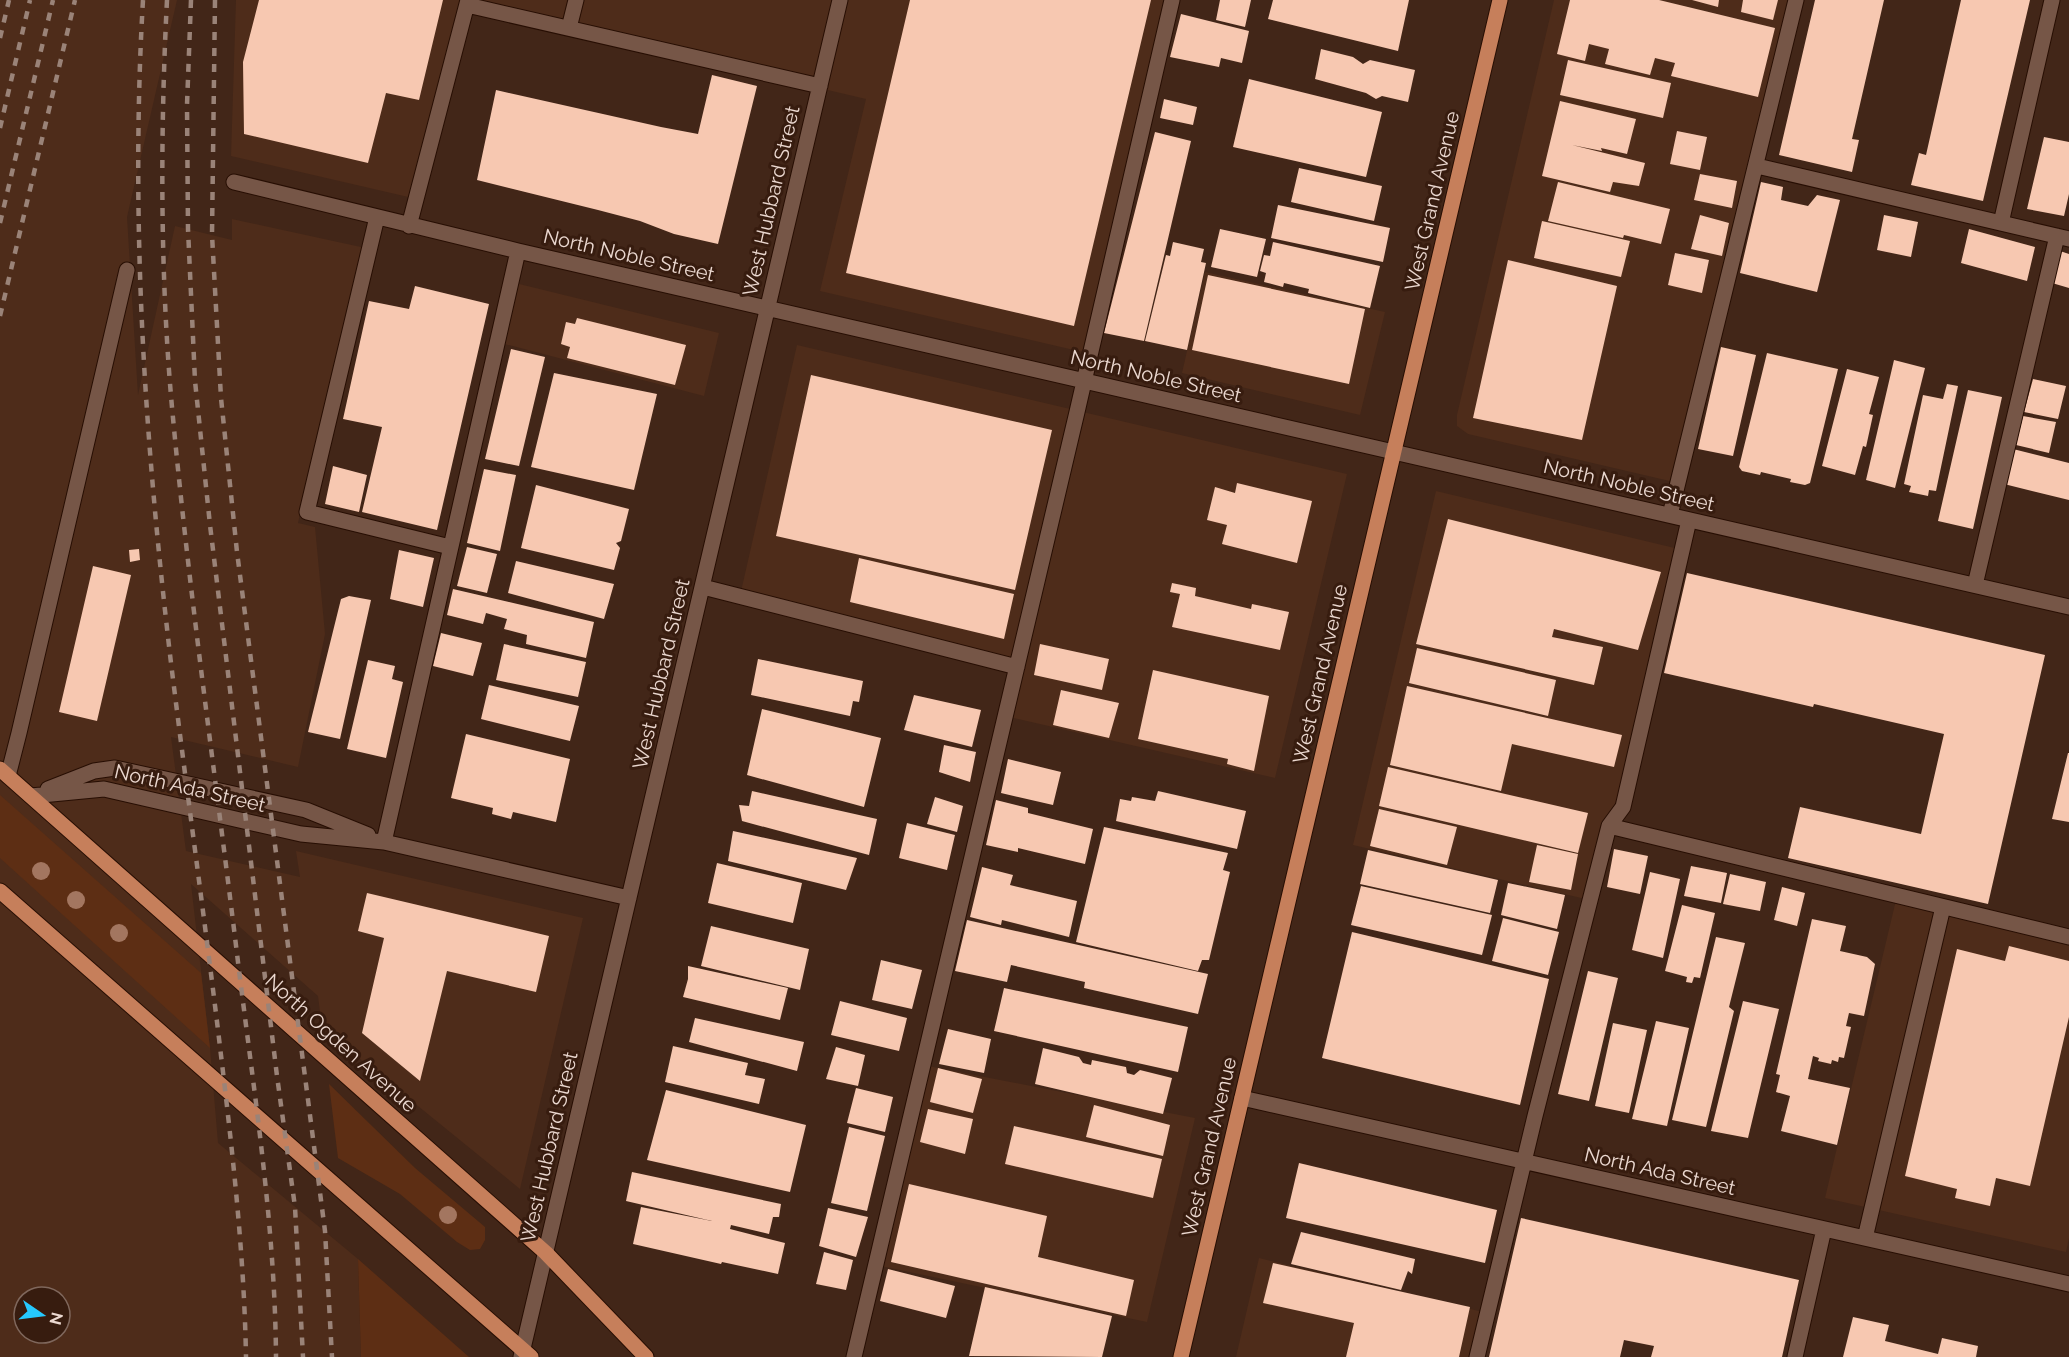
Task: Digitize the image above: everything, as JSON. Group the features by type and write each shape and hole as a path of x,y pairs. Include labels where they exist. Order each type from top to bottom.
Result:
{"main road":[{"name":"West Grand Avenue","path":"1181,1357 1500,0"},
{"name":"North Ogden Avenue","path":"4,773 546,1253 646,1357"},
{"path":"0,891 525,1354"}],"street":[{"path":"569,28 576,0"},
{"name":"West Hubbard Street","path":"525,1354 546,1253 840,0"},
{"path":"854,1357 1172,0"},
{"path":"1670,515 1796,0"},
{"path":"2001,223 2052,0"},
{"path":"409,226 467,2 820,86"},
{"path":"1757,166 2063,238 1975,585"},
{"name":"North Noble Street","path":"234,182 409,226 2069,607"},
{"path":"377,217 307,512 450,547"},
{"path":"384,842 518,251"},
{"path":"4,773 20,733 127,270"},
{"path":"1477,1357 1610,826 1623,807 1689,520"},
{"path":"703,587 1017,667"},
{"name":"North Ada Street","path":"31,796 94,771 115,768 306,810 384,842"},
{"name":"North Ada Street","path":"31,796 104,789 301,834 384,842 629,898"},
{"path":"1610,826 2069,938"},
{"path":"1865,1238 1943,907"},
{"name":"North Ada Street","path":"1242,1098 2069,1284"},
{"path":"1795,1357 1824,1229"}],"shaded area":[{"path":"0,0 177,0 127,217 138,395 175,226 232,240 232,219 370,249 330,415 322,413 298,523 315,527 325,634 298,767 171,737 186,851 300,877 296,851 583,918 520,1189 322,1028 318,996 191,884 210,1048 218,1143 358,1259 361,1357 0,1357"},
{"path":"236,0 1172,0 1091,354 820,291 866,99 467,5 417,199 231,156"},
{"path":"1554,0 1788,0 1674,482 1468,434 1457,426 1457,415"},
{"path":"1205,272 1385,312 1360,415 1182,373"},
{"path":"511,282 719,333 704,396 497,342"},
{"path":"797,345 1347,474 1275,778 1005,716 1017,667 740,596"},
{"path":"1436,491 1683,550 1623,807 1590,900 1353,845"},
{"path":"0,795 201,973 210,1048 0,858"},
{"path":"1897,896 2069,937 2069,1238 2066,1252 1825,1198"},
{"path":"923,1065 1195,1118 1147,1322 876,1265"},
{"path":"329,1084 415,1168 485,1227 485,1240 480,1249 470,1250 457,1242 400,1194 338,1158"},
{"path":"1259,1258 1487,1313 1477,1357 1236,1357"},
{"path":"358,1259 469,1357 361,1357"}],"building":[{"path":"259,0 443,0 419,100 386,93 368,163 244,134 243,62"},
{"path":"910,0 1151,0 1074,326 846,273"},
{"path":"1220,0 1251,0 1245,27 1216,20"},
{"path":"1273,0 1409,0 1398,51 1268,19"},
{"path":"1570,0 1659,0 1775,28 1758,97 1671,76 1675,63 1655,58 1650,75 1605,64 1609,49 1589,44 1585,61 1557,54"},
{"path":"1692,0 1719,0 1718,7"},
{"path":"1743,0 1778,0 1773,20 1741,12"},
{"path":"1815,0 1884,0 1852,139 1859,140 1852,172 1779,155"},
{"path":"1961,0 2030,0 1983,201 1911,185 1919,153 1926,155"},
{"path":"1181,14 1249,31 1242,63 1221,58 1219,67 1170,57"},
{"path":"1321,49 1353,57 1363,64 1370,60 1415,70 1408,102 1382,96 1376,99 1366,93 1315,79"},
{"path":"1568,60 1671,83 1663,118 1560,95"},
{"path":"712,75 757,86 718,244 674,234 640,221 477,180 496,90 698,134"},
{"path":"1249,79 1382,112 1366,177 1233,147"},
{"path":"1164,99 1197,107 1193,125 1160,118"},
{"path":"1560,101 1636,119 1627,154 1572,145 1645,163 1639,186 1613,182 1610,192 1542,176"},
{"path":"1677,131 1707,137 1700,170 1670,164"},
{"path":"1155,132 1191,141 1144,341 1104,333"},
{"path":"2044,137 2069,142 2069,194 2064,216 2027,209"},
{"path":"1299,168 1382,186 1374,221 1291,202"},
{"path":"1700,174 1737,181 1732,208 1694,200"},
{"path":"1558,182 1670,209 1661,244 1548,221"},
{"path":"1761,182 1783,187 1781,200 1808,206 1817,195 1840,200 1817,292 1740,273"},
{"path":"1278,205 1390,228 1383,262 1271,238"},
{"path":"1700,215 1729,223 1722,256 1691,249"},
{"path":"1884,215 1918,222 1911,257 1877,250"},
{"path":"1542,221 1630,241 1621,277 1534,258"},
{"path":"1220,229 1266,239 1257,277 1211,267"},
{"path":"1969,229 2035,247 2027,281 1961,263"},
{"path":"1173,242 1204,249 1201,262 1206,263 1187,350 1145,341 1166,255 1170,256"},
{"path":"1273,242 1380,266 1370,308 1308,293 1309,289 1284,283 1283,287 1264,282 1266,273 1260,271 1264,255 1270,256"},
{"path":"2060,251 2069,254 2069,288 2052,283"},
{"path":"1675,253 1709,260 1702,293 1668,285"},
{"path":"1508,260 1617,286 1582,440 1473,418"},
{"path":"1208,275 1365,309 1349,384 1192,350"},
{"path":"415,286 489,304 437,530 362,512 382,427 343,419 369,301 409,309"},
{"path":"577,318 686,345 675,385 567,358 570,347 561,344 566,322 575,324"},
{"path":"1721,347 1756,355 1733,456 1698,449"},
{"path":"511,349 545,357 519,466 485,459"},
{"path":"1767,353 1838,369 1810,483 1805,485 1761,472 1760,475 1742,471 1739,467"},
{"path":"1894,360 1925,368 1895,488 1866,480"},
{"path":"1847,369 1879,377 1869,414 1873,415 1866,447 1863,446 1855,475 1822,466"},
{"path":"554,373 657,394 634,490 531,467"},
{"path":"811,375 1052,430 1015,590 776,536"},
{"path":"2033,379 2066,386 2058,419 2024,412"},
{"path":"1947,384 1958,386 1936,491 1929,490 1928,496 1909,492 1911,486 1904,484 1923,395 1943,399"},
{"path":"1968,390 2002,397 1973,529 1938,521"},
{"path":"2023,416 2056,422 2049,453 2016,445"},
{"path":"2013,449 2069,463 2069,500 2004,484"},
{"path":"333,466 367,475 359,512 325,504"},
{"path":"484,469 516,475 500,551 467,543"},
{"path":"1237,483 1312,501 1297,563 1222,544 1227,525 1207,520 1215,487 1235,493"},
{"path":"536,485 629,509 621,541 616,543 620,548 614,570 521,548"},
{"path":"1448,519 1661,572 1638,650 1554,629 1552,637 1603,647 1594,685 1416,644"},
{"path":"467,547 497,554 487,593 457,586"},
{"path":"139,549 140,560 130,562 129,550"},
{"path":"399,550 434,558 423,607 390,599"},
{"path":"859,558 1014,594 1004,639 850,602"},
{"path":"516,561 614,584 604,619 508,593"},
{"path":"93,566 131,575 97,721 59,712"},
{"path":"1687,573 2045,655 1988,904 1788,858 1800,807 1921,834 1944,734 1664,673"},
{"path":"1172,583 1196,588 1195,596 1251,609 1252,604 1289,612 1280,650 1172,627 1180,594 1170,592"},
{"path":"453,589 594,622 586,658 526,644 527,635 504,629 507,619 486,613 483,624 447,615"},
{"path":"349,596 371,600 340,739 308,732 341,599"},
{"path":"441,633 482,643 473,676 433,666"},
{"path":"504,644 586,662 578,697 496,680"},
{"path":"1040,644 1109,659 1102,690 1034,675"},
{"path":"1417,648 1556,680 1548,716 1409,683"},
{"path":"758,659 863,681 859,702 853,701 850,716 751,695"},
{"path":"368,660 395,666 392,679 403,682 386,758 347,749"},
{"path":"1153,670 1269,696 1254,771 1227,764 1228,759 1138,739"},
{"path":"489,685 579,706 570,741 481,719"},
{"path":"1407,686 1622,735 1614,767 1512,744 1501,791 1390,765"},
{"path":"1061,690 1119,703 1109,738 1053,725"},
{"path":"914,695 981,710 972,747 904,730"},
{"path":"762,709 881,738 864,807 747,775"},
{"path":"466,734 570,759 556,822 513,812 511,819 492,814 493,808 451,798"},
{"path":"944,745 976,752 970,782 939,772"},
{"path":"2069,753 2069,822 2052,819"},
{"path":"1008,759 1061,772 1053,805 1001,793"},
{"path":"1388,767 1588,813 1578,853 1379,806"},
{"path":"752,791 877,819 869,855 742,821 739,805 749,806"},
{"path":"1158,791 1246,811 1237,849 1116,821 1120,799 1131,801 1132,797 1155,801"},
{"path":"935,797 963,806 957,832 927,824"},
{"path":"996,800 1028,808 1028,813 1093,829 1085,864 1018,848 1018,852 986,845"},
{"path":"1379,809 1457,827 1447,865 1370,846"},
{"path":"907,823 955,835 947,870 899,858"},
{"path":"1104,827 1228,853 1223,870 1230,872 1209,960 1202,960 1198,971 1076,942"},
{"path":"733,831 857,858 846,890 728,861"},
{"path":"1537,845 1578,854 1571,890 1529,882"},
{"path":"1614,849 1648,856 1640,894 1607,887"},
{"path":"1368,850 1498,880 1490,913 1360,884"},
{"path":"717,863 802,883 793,923 708,903"},
{"path":"1691,866 1727,873 1721,903 1684,896"},
{"path":"982,867 1013,875 1010,885 1077,901 1069,937 1002,920 1001,925 970,917"},
{"path":"1650,872 1680,879 1663,958 1632,950"},
{"path":"1730,874 1766,882 1760,911 1723,904"},
{"path":"1508,883 1565,895 1557,929 1501,915"},
{"path":"1361,886 1492,915 1482,955 1351,925"},
{"path":"1782,887 1805,893 1797,926 1774,920"},
{"path":"367,893 549,936 536,992 447,971 420,1081 362,1033 384,938 358,931"},
{"path":"1682,905 1715,913 1700,978 1694,977 1692,983 1686,982 1687,977 1665,971"},
{"path":"1503,918 1559,932 1548,975 1492,961"},
{"path":"1812,919 1846,926 1840,951 1867,957 1875,964 1864,1016 1849,1013 1846,1026 1851,1027 1844,1058 1839,1057 1838,1062 1832,1060 1831,1064 1818,1061 1819,1058 1813,1056 1808,1079 1850,1088 1837,1145 1781,1131 1790,1096 1776,1092 1780,1075 1776,1074"},
{"path":"967,920 1208,974 1198,1014 1084,988 1085,982 1011,965 1007,982 955,971"},
{"path":"711,926 809,949 800,990 701,966"},
{"path":"1352,932 1549,979 1520,1105 1322,1058"},
{"path":"1716,937 1745,943 1729,1007 1734,1011 1706,1127 1672,1120"},
{"path":"2009,946 2069,961 2069,1017 2030,1186 1996,1178 1990,1206 1955,1198 1957,1189 1905,1176 1957,949 2005,961"},
{"path":"881,960 922,970 912,1009 872,1000"},
{"path":"688,966 788,988 780,1020 683,997 688,979"},
{"path":"1588,971 1618,978 1589,1101 1558,1094"},
{"path":"1004,988 1188,1027 1178,1072 994,1031"},
{"path":"840,1001 907,1018 899,1051 831,1035"},
{"path":"1743,1001 1779,1009 1748,1138 1711,1131"},
{"path":"695,1018 804,1042 797,1071 689,1042"},
{"path":"1656,1021 1689,1028 1667,1126 1632,1119"},
{"path":"1613,1023 1647,1030 1629,1113 1595,1106"},
{"path":"948,1029 991,1039 984,1073 939,1064"},
{"path":"673,1046 748,1063 745,1075 765,1079 759,1104 665,1082"},
{"path":"836,1047 865,1055 858,1086 826,1079"},
{"path":"1043,1048 1079,1057 1083,1063 1091,1065 1092,1060 1126,1067 1127,1073 1134,1075 1140,1070 1172,1078 1163,1114 1035,1084"},
{"path":"938,1068 982,1079 973,1113 930,1102"},
{"path":"856,1088 893,1097 885,1132 847,1123"},
{"path":"666,1090 806,1125 790,1192 647,1160"},
{"path":"1094,1105 1170,1125 1163,1156 1086,1137"},
{"path":"928,1109 973,1119 965,1154 920,1142"},
{"path":"1014,1126 1162,1159 1153,1198 1005,1164"},
{"path":"849,1127 885,1136 867,1211 831,1203"},
{"path":"1299,1163 1497,1210 1485,1263 1286,1218"},
{"path":"632,1172 781,1204 779,1217 773,1217 769,1234 731,1225 730,1229 785,1243 778,1274 633,1244 641,1207 712,1221 626,1201"},
{"path":"909,1184 1047,1216 1038,1257 1134,1280 1126,1316 891,1262"},
{"path":"828,1208 868,1217 856,1257 819,1246"},
{"path":"1521,1218 1799,1280 1782,1357 1651,1357 1654,1346 1624,1340 1620,1357 1489,1357"},
{"path":"1301,1232 1415,1259 1412,1274 1408,1271 1401,1290 1291,1264"},
{"path":"824,1252 853,1260 846,1290 816,1284"},
{"path":"1273,1263 1470,1307 1459,1357 1346,1357 1354,1323 1263,1303"},
{"path":"888,1269 955,1286 946,1318 880,1301"},
{"path":"985,1287 1112,1316 1102,1357 969,1356"},
{"path":"1853,1317 1889,1325 1885,1341 1938,1354 1942,1338 1978,1346 1976,1357 1843,1357"}],"railway":[{"path":"0,38 9,0"},
{"path":"0,128 30,0"},
{"path":"0,223 53,0"},
{"path":"0,316 75,0"},
{"path":"143,0 138,166 139,249 147,415 171,663 232,1152 243,1275 246,1357"},
{"path":"167,0 162,209 173,418 195,622 263,1159 272,1258 276,1357"},
{"path":"191,0 187,105 188,229 195,381 210,525 295,1207 303,1357"},
{"path":"215,0 212,235 221,398 237,552 325,1231 332,1357"}]}
